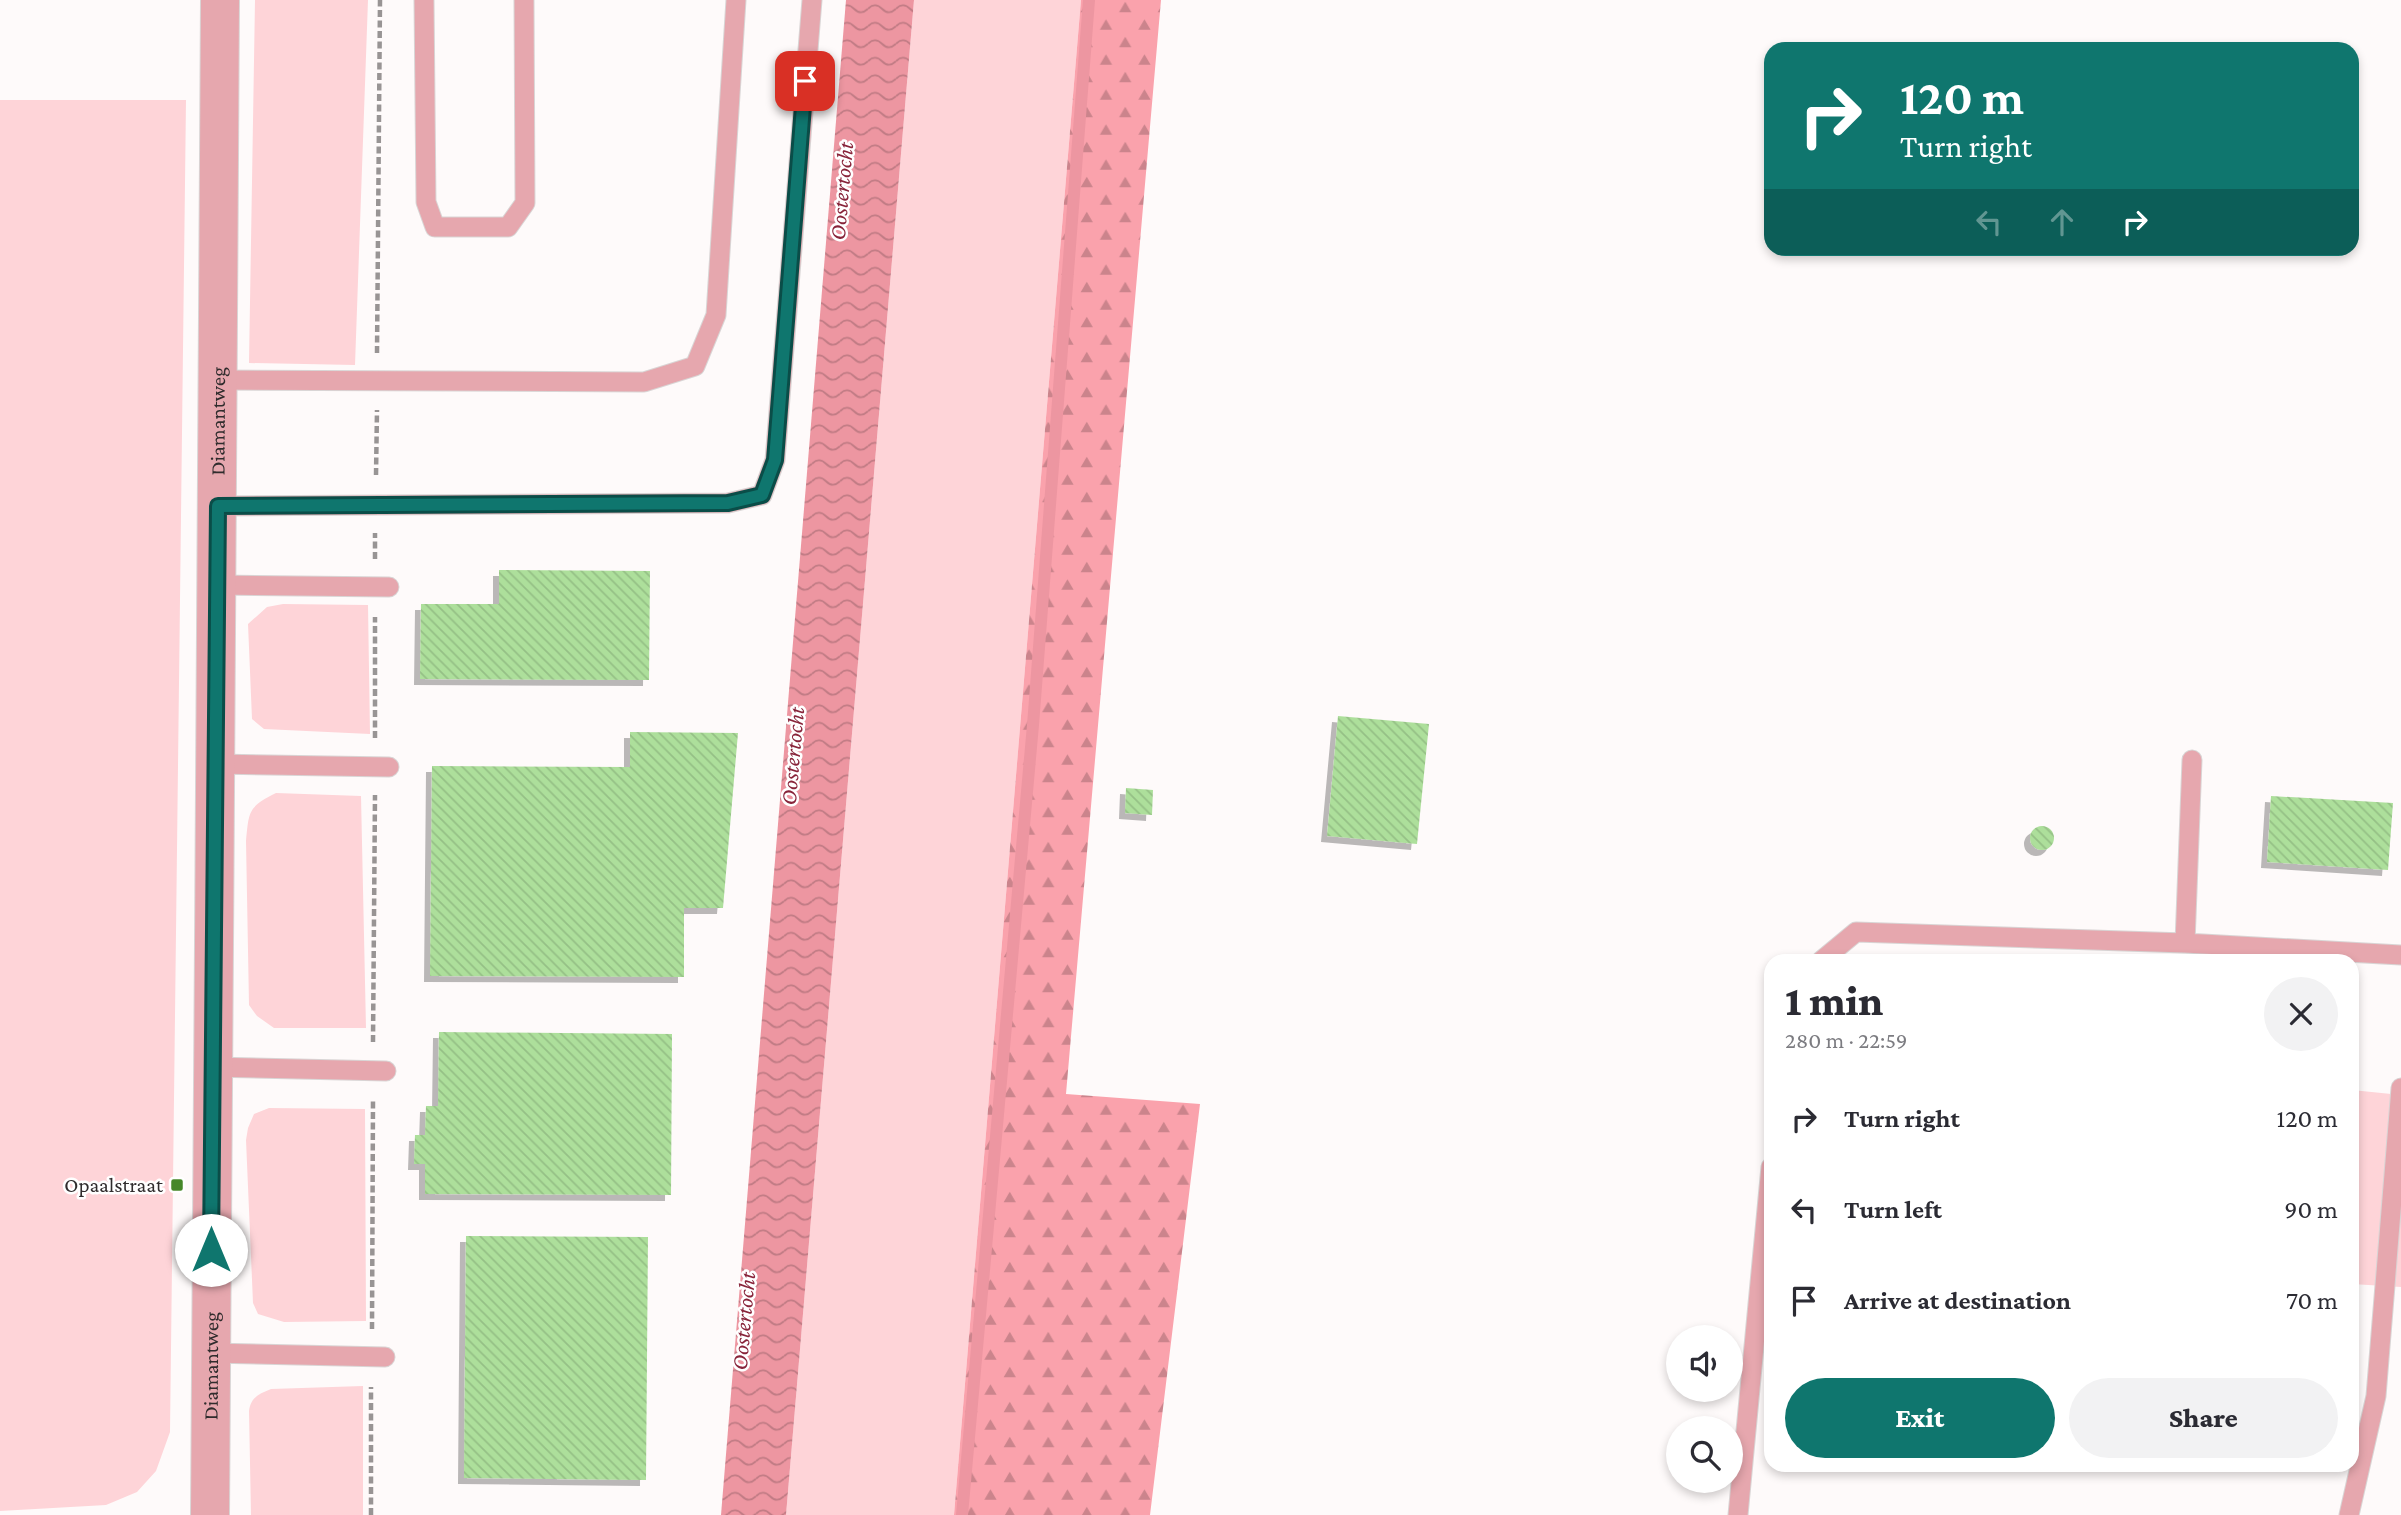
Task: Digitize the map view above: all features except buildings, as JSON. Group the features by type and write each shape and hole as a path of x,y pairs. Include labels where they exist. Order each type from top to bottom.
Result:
{"street":[{"name":"Diamantweg","path":"210,1515 220,0"}],"lane":[{"path":"424,0 426,202 435,227 508,227 524,203 524,0"},
{"path":"218,380 644,382 695,366 716,315 736,0"},
{"path":"218,506 728,503 762,495 775,460 812,0"},
{"path":"218,585 389,587"},
{"path":"2185,943 2192,760"},
{"path":"216,764 389,767"},
{"path":"1829,954 1856,932 2185,943 2401,955"},
{"path":"211,1067 386,1071"},
{"path":"2359,1471 2376,1396 2401,1088"},
{"path":"1738,1515 1764,1241"},
{"path":"211,1353 385,1357"},
{"path":"2349,1515 2359,1472"}],"shaded area":[{"path":"255,0 368,0 355,365 249,363"},
{"path":"914,0 1081,0 954,1515 786,1515"},
{"path":"0,100 186,100 170,1432 156,1471 137,1492 106,1505 0,1511"},
{"path":"283,604 368,605 370,734 264,729 252,719 248,624 267,607"},
{"path":"276,793 361,796 366,1028 274,1028 257,1016 249,1005 248,823 255,806"},
{"path":"2359,1091 2401,1095 2401,1287 2359,1284"},
{"path":"269,1108 365,1109 366,1321 284,1322 258,1314 253,1303 246,1140 254,1114"},
{"path":"363,1386 363,1515 251,1515 249,1411 254,1399 271,1389"}],"green space":[{"path":"1081,0 1161,0 1066,1094 1200,1104 1150,1515 954,1515"}],"water":[{"name":"Oostertocht","path":"846,0 914,0 786,1515 721,1515"}],"waterway":[{"path":"962,1515 1033,725 1089,0"}],"place":[{"name":"Opaalstraat","path":"177,1185"}],"route":[{"path":"211,1250 218,506 728,503 762,495 775,460 805,81"}]}
